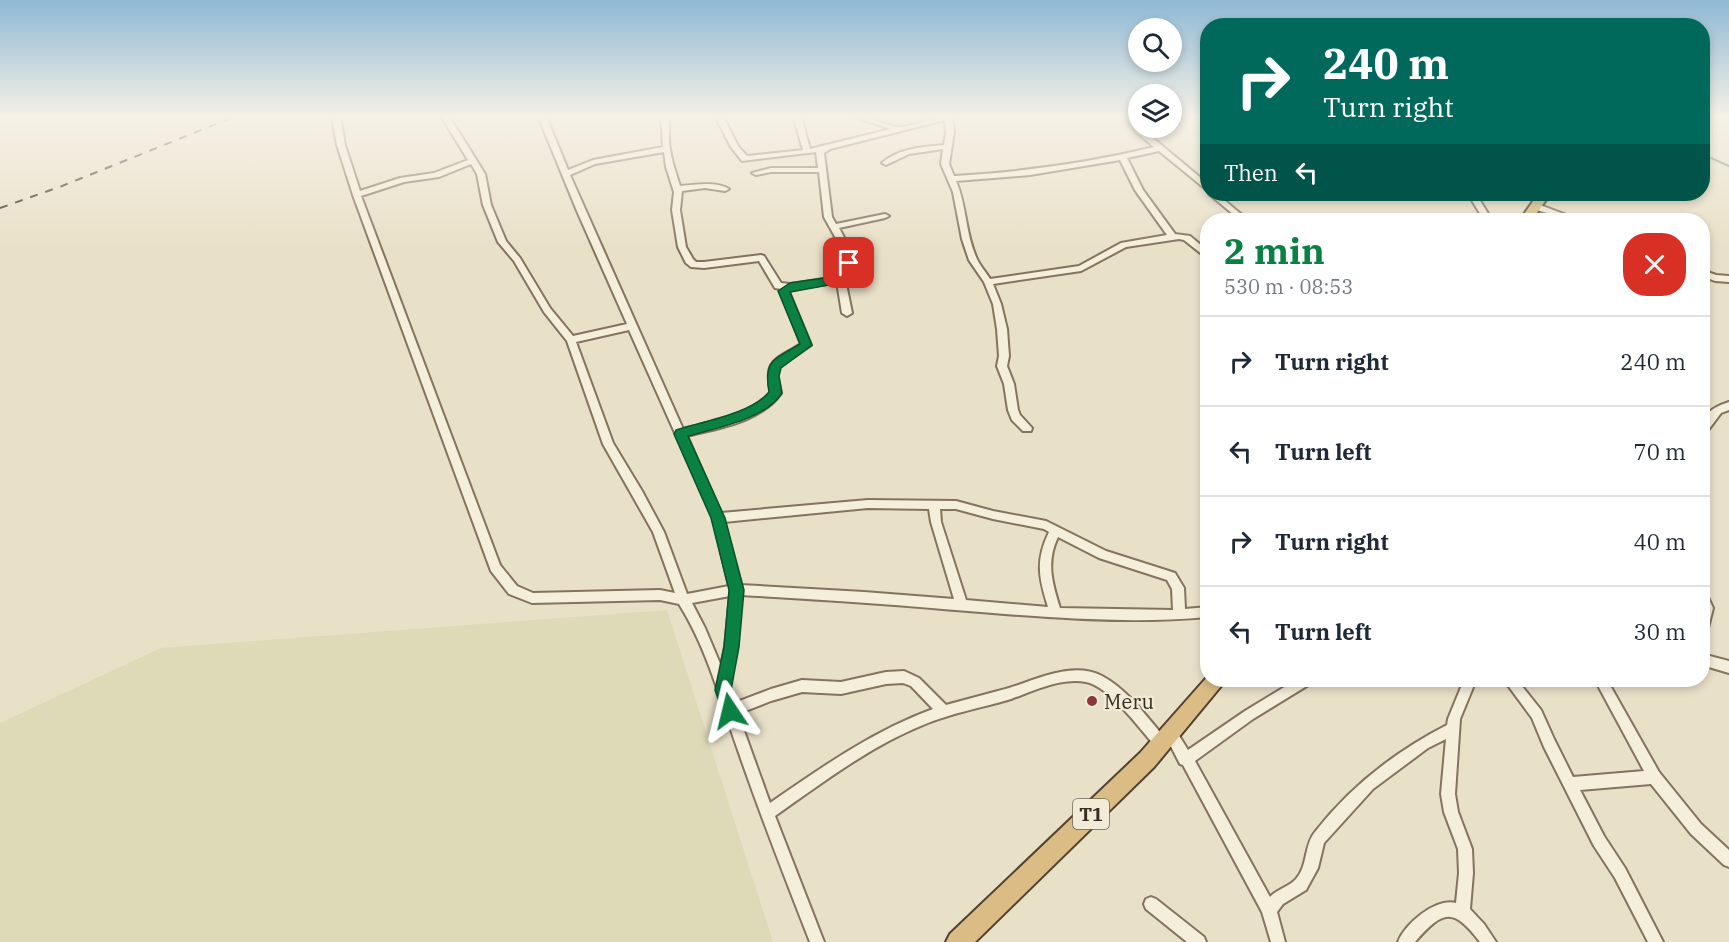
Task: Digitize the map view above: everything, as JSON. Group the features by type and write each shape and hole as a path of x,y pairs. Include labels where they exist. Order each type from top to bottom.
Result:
{"highway":[{"path":"1532,213 1540,201"},
{"name":"T1","path":"958,942 1147,760 1210,687"}],"street":[{"path":"346,160 498,573 513,590 532,598 660,596 683,600 736,590 1056,613 1179,615 1200,613"},
{"path":"561,160 581,211 718,518 736,590 731,647 723,690"},
{"path":"567,173 593,162 605,160"},
{"path":"670,160 677,189 680,236 689,261 694,265 761,258 778,286 790,287 841,279"},
{"path":"821,160 828,217 851,258 841,279 847,314"},
{"path":"886,163 890,160"},
{"path":"945,160 957,192 966,239 973,260 988,282 1002,329 1004,356 1002,366 1010,384 1013,410 1016,417 1027,428"},
{"path":"951,179 1107,160"},
{"path":"1124,160 1139,190 1173,237"},
{"path":"1173,160 1198,182"},
{"path":"357,195 403,180 436,175 472,161 481,174 487,205 502,242 518,260 547,310 571,340 608,444 658,532 683,600 702,634 766,814 817,942"},
{"path":"756,173 778,170 823,170"},
{"path":"677,189 705,186 725,189"},
{"path":"1221,201 1236,213"},
{"path":"1537,207 1555,213"},
{"path":"833,227 885,216"},
{"path":"988,282 1081,268 1124,245 1173,237 1187,238 1200,249"},
{"path":"1710,276 1729,279"},
{"path":"680,434 765,406 776,393 772,376 775,365 806,345 784,291 790,287"},
{"path":"571,340 632,326"},
{"path":"1710,419 1717,410 1729,406"},
{"path":"718,518 868,504 956,505 1046,525 1055,532 1103,555 1171,576 1178,588 1179,615"},
{"path":"934,504 936,522 962,605"},
{"path":"1055,532 1045,557 1043,571 1056,613"},
{"path":"1710,662 1729,668"},
{"path":"766,814 862,749 911,723 944,710 971,705 1051,681 1088,676 1116,693 1165,737 1185,760 1205,790 1269,910 1278,942"},
{"path":"730,711 802,686 841,688 886,678 904,677 915,682 944,710"},
{"path":"1185,760 1249,715 1295,687"},
{"path":"1462,912 1466,873 1465,849 1451,812 1448,794 1454,719 1467,687"},
{"path":"1516,687 1537,714 1599,842 1642,912 1656,942"},
{"path":"1605,687 1654,777 1696,829 1729,860"},
{"path":"1269,910 1278,899 1301,885 1311,868 1318,839 1368,784 1413,751 1453,729"},
{"path":"1570,784 1654,777"},
{"path":"1150,904 1199,942"},
{"path":"1405,942 1425,921 1442,910 1452,909 1462,912 1489,942"}],"shaded area":[{"path":"667,610 773,942 0,942 0,723 161,648"}],"waterway":[{"path":"1715,160 1729,166"}],"railway":[{"path":"0,208 127,160"}],"place":[{"name":"Meru","path":"1092,701"}],"route":[{"path":"730,711 723,690 731,647 736,590 718,518 680,434 737,417 765,406 769,402 776,393 772,376 775,365 806,345 806,340 784,291 790,287 841,279 849,263"}]}
